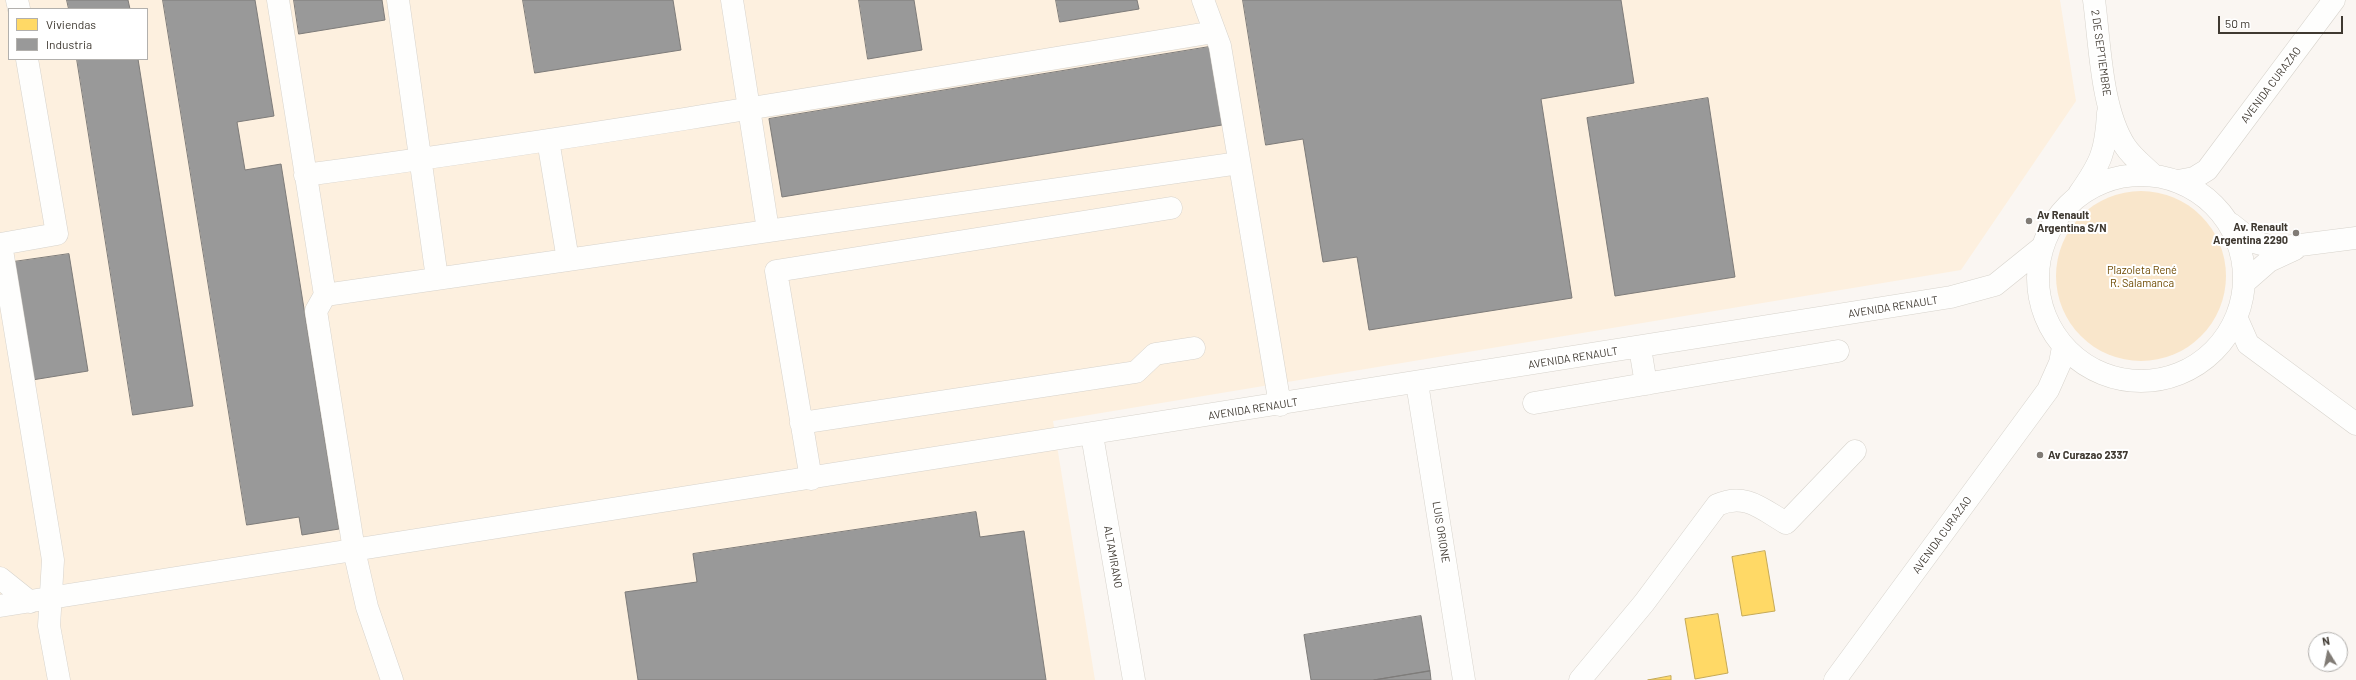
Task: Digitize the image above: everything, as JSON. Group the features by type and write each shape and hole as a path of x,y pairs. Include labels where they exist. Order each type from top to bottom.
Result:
{"street":[{"path":"278,0 305,175 326,295 316,311 354,550 367,607 392,680"},
{"path":"398,0 437,278"},
{"path":"732,0 768,230"},
{"path":"1203,0 1220,46 1280,405"},
{"name":"2 DE SEPTIEMBRE","path":"2094,0 2108,106 2126,148 2153,175"},
{"name":"AVENIDA CURAZAO","path":"2178,181 2201,175 2222,151 2334,0"},
{"path":"305,175 420,160 548,140 1214,32"},
{"path":"27,60 57,234 1,244 53,560 40,600 49,626 59,680"},
{"name":"2 DE SEPTIEMBRE","path":"2075,200 2096,171 2103,155 2108,106"},
{"path":"548,140 568,260"},
{"name":"AVENIDA CURAZAO","path":"2211,200 2212,174 2222,151"},
{"path":"326,295 1239,163"},
{"path":"2153,175 2178,181 2211,200 2234,231 2242,255 2245,282 2237,319 2228,336 2216,349 2187,370 2160,380 2132,381 2104,375 2089,366 2063,346 2055,336 2040,303 2037,276 2041,248 2047,234 2067,206 2095,186 2118,178 2153,175"},
{"path":"811,479 776,271 1171,208"},
{"path":"2226,220 2248,238 2264,246 2277,248 2356,238"},
{"path":"2245,282 2269,261 2286,252 2307,245"},
{"name":"AVENIDA RENAULT","path":"0,606 1417,384 1977,292 1995,285 2041,248"},
{"path":"2237,319 2248,344 2261,356 2356,424"},
{"name":"AVENIDA CURAZAO","path":"2048,390 2060,363 2063,346"},
{"path":"2216,349 2236,346 2261,356"},
{"path":"801,423 1136,372 1155,354 1194,348"},
{"path":"1640,348 1646,384"},
{"path":"1534,403 1838,352"},
{"name":"AVENIDA CURAZAO","path":"1835,680 2048,390 2066,374 2089,366"},
{"name":"LUIS ORIONE","path":"1417,384 1464,680"},
{"name":"ALTAMIRANO","path":"1092,435 1134,680"},
{"path":"1580,680 1644,603 1717,505 1730,499 1748,501 1786,523 1855,451"},
{"path":"0,578 40,600"}],"shaded area":[{"path":"0,0 2060,0 2076,101 1961,270 1053,421 1095,680 0,680"}],"green space":[{"name":"Plazoleta René R. Salamanca","path":"2149,191 2174,197 2195,210 2207,222 2220,243 2225,259 2225,293 2220,309 2207,330 2195,342 2174,355 2158,360 2133,361 2108,355 2087,342 2075,330 2062,309 2057,293 2056,268 2062,243 2075,222 2087,210 2108,197 2124,192"}],"building: Viviendas":[{"path":"1765,551 1775,611 1742,616 1732,557"},
{"path":"1718,614 1728,673 1695,679 1685,619"},
{"path":"1671,676 1671,680 1648,680"}],"building: Industria":[{"path":"67,0 128,0 130,8 69,8"},
{"path":"163,0 255,0 274,116 237,122 245,170 281,164 339,529 302,535 299,517 247,525"},
{"path":"294,0 382,0 385,20 299,34"},
{"path":"523,0 673,0 681,50 535,73"},
{"path":"859,0 914,0 922,50 868,59"},
{"path":"1056,0 1137,0 1139,9 1060,22"},
{"path":"1243,0 1621,0 1634,83 1541,99 1572,298 1369,330 1357,257 1323,262 1303,139 1266,145"},
{"path":"1209,47 1222,125 782,197 769,119"},
{"path":"77,60 138,60 193,406 133,415"},
{"path":"1708,98 1735,277 1615,296 1587,118"},
{"path":"69,254 88,371 32,380 13,262"},
{"path":"976,512 980,537 1024,531 1046,680 638,680 625,592 697,582 693,554"},
{"path":"1421,616 1430,671 1374,680 1311,680 1304,635"},
{"path":"1430,671 1431,680 1374,680"}],"place":[{"name":"Av Renault Argentina S/N","path":"2029,221"},
{"name":"Av. Renault Argentina 2290","path":"2296,233"},
{"name":"Av Curazao 2337","path":"2040,455"}]}
